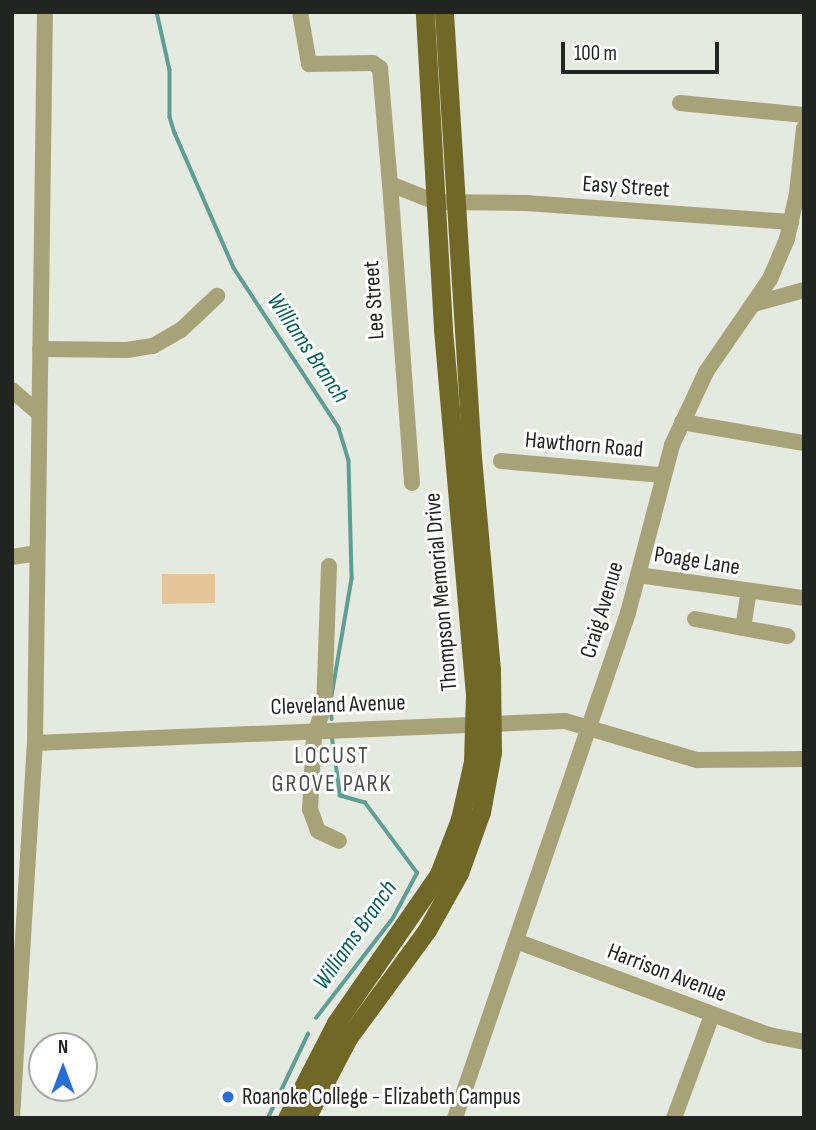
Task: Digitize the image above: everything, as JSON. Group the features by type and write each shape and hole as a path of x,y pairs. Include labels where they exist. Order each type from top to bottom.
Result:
{"main road":[{"name":"Thompson Memorial Drive","path":"286,1118 336,1023 439,874 468,790 484,723 436,202 425,12"},
{"name":"Thompson Memorial Drive","path":"306,1118 348,1038 427,930 459,873 487,786 457,201 444,12"}],"street":[{"path":"13,1111 35,743 45,12"},
{"name":"Lee Street","path":"300,12 309,64 373,63 380,68 412,483"},
{"path":"680,103 804,115"},
{"name":"Craig Avenue","path":"455,1118 590,725 638,575 662,475 681,422 715,357 754,304 778,263 792,222 804,128"},
{"path":"390,184 436,202 457,201"},
{"name":"Easy Street","path":"457,201 792,222"},
{"path":"754,304 804,290"},
{"path":"40,349 127,350 153,346 181,330 216,296"},
{"path":"12,390 38,413"},
{"path":"681,422 804,443"},
{"name":"Hawthorn Road","path":"501,461 662,475"},
{"path":"12,557 36,553"},
{"path":"329,566 324,707 316,729 311,817 319,832 339,841"},
{"name":"Poage Lane","path":"638,575 804,598"},
{"path":"743,628 749,592"},
{"path":"695,619 787,636"},
{"name":"Cleveland Avenue","path":"35,743 484,723 590,725 698,760 804,759"},
{"name":"Harrison Avenue","path":"516,941 712,1014 804,1042"},
{"path":"674,1118 712,1014"}],"shaded area":[{"path":"162,574 215,574 215,603 162,604"}],"waterway":[{"name":"Williams Branch","path":"157,12 170,70 170,117 175,133 234,268 339,428 349,461 352,579 332,696"},
{"name":"Williams Branch","path":"331,707 332,719"},
{"name":"Williams Branch","path":"316,1018 393,918 417,873 365,803 340,796 332,738"},
{"name":"Williams Branch","path":"268,1118 308,1034"}],"place":[{"name":"Roanoke College - Elizabeth Campus","path":"228,1097"}],"district":[{"name":"LOCUST GROVE PARK","path":"332,770"}]}
